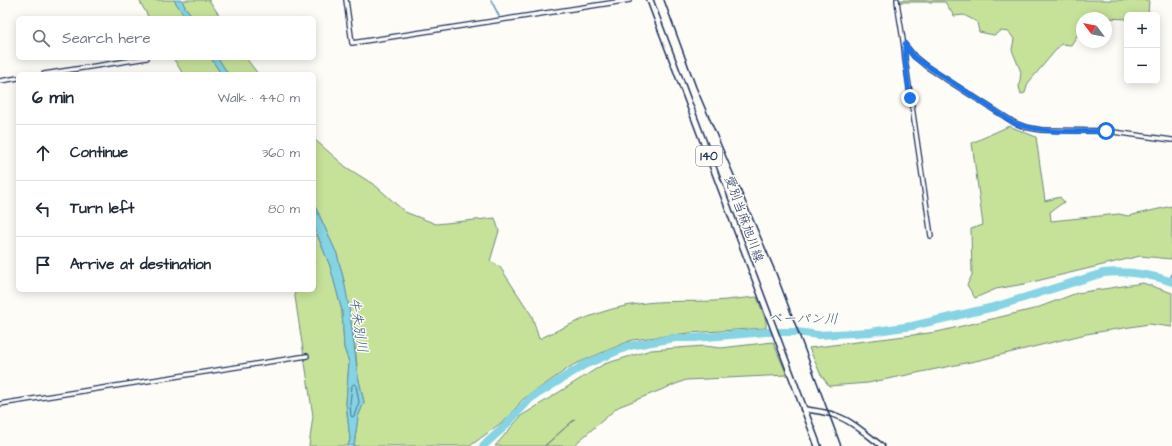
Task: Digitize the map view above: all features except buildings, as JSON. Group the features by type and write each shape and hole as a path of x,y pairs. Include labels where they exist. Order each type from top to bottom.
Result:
{"main road":[{"name":"愛別当麻旭川線","path":"650,0 818,446"}],"street":[{"path":"346,0 352,43 630,0"},
{"path":"897,0 902,35 905,44 914,57 1004,117 1025,127 1041,130 1106,131 1172,140"},
{"path":"905,44 905,59 931,236"},
{"path":"57,72 134,60"},
{"path":"0,81 16,78"},
{"path":"0,404 307,356"},
{"path":"803,409 838,416 846,420 882,446"}],"green space":[{"path":"139,0 174,0 185,16 148,16"},
{"path":"182,0 209,0 220,16 192,16 185,7"},
{"path":"899,0 1149,0 1148,12 1124,12 1124,19 1112,18 1112,12 1076,12 1076,37 1071,45 1061,44 1028,83 1025,93 1021,94 1019,87 1021,72 1012,50 1014,39 1009,32 1001,31 994,35 979,32 977,22 964,15 954,16 945,2 899,2"},
{"path":"174,60 212,60 220,72 182,72"},
{"path":"219,60 248,60 256,72 227,72"},
{"path":"1009,126 1036,137 1045,201 1060,197 1064,202 1050,212 1051,221 1119,214 1128,216 1172,206 1172,259 1140,256 1024,284 996,289 975,298 967,285 972,275 971,229 983,225 972,143"},
{"path":"316,141 346,167 376,186 405,212 436,224 495,218 499,231 490,261 500,267 532,316 539,339 587,317 625,306 657,302 714,301 757,297 766,321 766,328 689,333 632,340 573,365 522,400 509,417 470,446 354,446 358,417 364,402 358,376 355,345 344,281 337,254 316,208"},
{"path":"316,232 330,266 342,311 344,348 349,362 346,403 350,439 348,446 309,446 313,416 294,292 316,292"},
{"path":"1143,283 1172,293 1172,327 1149,324 1086,334 980,360 868,383 829,386 820,373 809,348 937,332 1034,309 1077,293"},
{"path":"773,342 787,375 686,380 618,407 573,446 545,446 575,419 544,446 495,446 521,416 604,364 651,350 704,346 721,348"}],"water":[{"path":"174,0 182,0 185,7 192,16 185,16"},
{"path":"212,60 219,60 227,72 220,72"},
{"name":"牛朱別川","path":"316,208 337,254 349,307 358,376 364,402 358,417 354,446 348,446 350,439 346,403 349,362 344,348 342,311 330,266 316,232"}],"waterway":[{"path":"491,0 499,16"},
{"name":"ペーパン川","path":"483,446 502,429 531,398 584,365 629,346 675,338 694,338 766,332 797,332 818,335 870,332 912,326 994,307 1103,273 1120,272 1138,274 1172,282"},
{"name":"ペーパン川","path":"1169,281 1172,274"}],"railway":[{"path":"664,0 696,87 776,273 841,446"}],"route":[{"path":"910,98 905,59 905,44 914,57 1014,123 1041,130 1106,131"}]}
